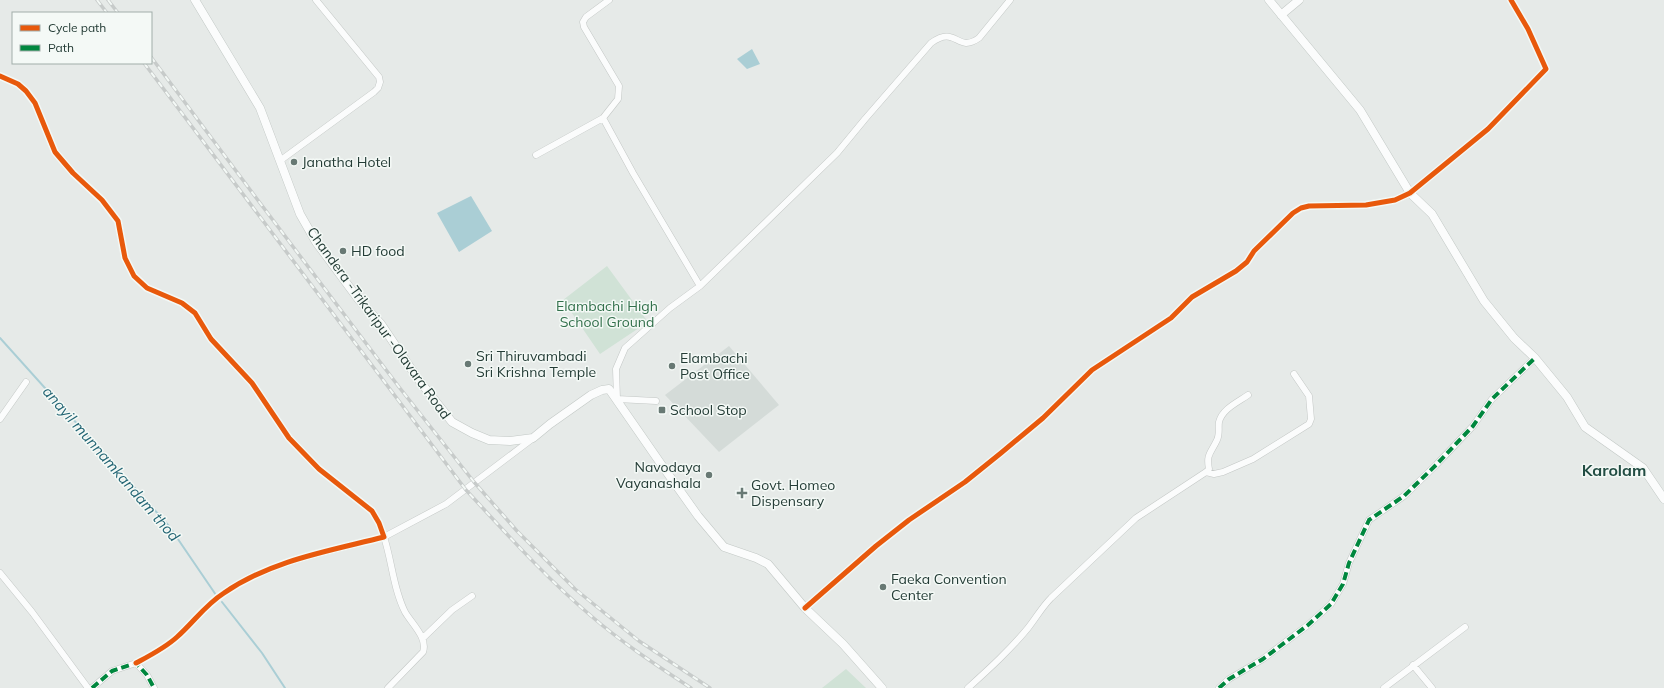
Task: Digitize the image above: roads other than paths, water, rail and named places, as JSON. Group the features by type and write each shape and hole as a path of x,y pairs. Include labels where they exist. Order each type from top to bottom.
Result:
{"main road":[{"name":"Chandera -Trikaripur -Olavara Road","path":"195,0 260,108 281,160 300,214 316,242 359,300 381,324 418,379 452,422 489,440 510,441 533,438 591,395 602,390 609,390 617,399 698,516 724,547 756,558 768,564 805,608 843,644 882,688"},
{"path":"1269,0 1298,37 1360,110 1410,193 1432,214 1484,301 1514,338 1535,358 1567,397 1585,427 1643,468 1664,499"},
{"path":"1281,15 1299,0"}],"street":[{"path":"281,160 374,92 378,88 380,82 379,77 316,0"},
{"path":"536,155 603,118 618,99 619,86 584,27 583,22 586,17 609,0"},
{"path":"656,401 617,399 616,369 626,348 670,308 700,286 837,153 931,43 943,36 949,36 962,43 973,42 979,38 1010,0"},
{"path":"805,608 876,546 909,520 965,482 1001,453 1043,418 1092,370 1168,320 1192,297 1236,271 1285,220 1301,208 1318,205 1366,205 1395,200 1410,193 1488,129 1546,69 1528,29 1511,0"},
{"path":"0,76 18,84 26,91 35,103 55,152 73,173 102,200 118,222 125,258 134,276 147,288 182,303 195,313 211,339 252,383 289,438 319,469 372,511 379,523 384,537 390,556 394,583 404,609 422,638 425,646 422,652 388,688"},
{"path":"603,118 632,173 700,286"},
{"path":"1219,688 1263,659 1308,625 1330,604 1343,584 1349,563 1368,520 1404,496 1436,465 1473,426 1492,399 1535,358"},
{"path":"1206,472 1214,474 1223,472 1253,459 1309,424 1311,419 1309,396 1294,374"},
{"path":"0,419 26,382"},
{"path":"968,688 1024,633 1051,598 1118,534 1136,518 1209,469 1207,459 1219,435 1219,424 1221,417 1233,404 1248,395"},
{"path":"92,688 112,671 136,663 159,651 178,637 205,607 224,592 264,570 290,560 384,537 446,504 533,438"},
{"path":"0,573 32,612 88,688"},
{"path":"422,638 452,610 472,596"},
{"path":"1384,688 1430,655 1464,627"},
{"path":"136,663 148,675 154,688"},
{"path":"1413,666 1432,688"}],"water":[{"path":"752,49 760,64 747,69 737,59"},
{"path":"471,196 492,231 459,252 437,213"}],"waterway":[{"name":"anayil munnamkandam thod","path":"0,338 169,526 216,595"},
{"name":"anayil munnamkandam thod","path":"222,602 262,653 285,688"}],"railway":[{"path":"97,0 106,12"},
{"path":"108,0 117,12"},
{"path":"152,58 399,387 474,482 517,531 575,589 639,641 710,688"},
{"path":"145,64 466,490 526,554 573,600 626,644 691,688"}],"place":[{"name":"Janatha Hotel","path":"294,162"},
{"name":"HD food","path":"343,251"},
{"name":"Sri Thiruvambadi Sri Krishna Temple","path":"468,364"},
{"name":"Elambachi Post Office","path":"672,366"},
{"name":"School Stop","path":"662,410"},
{"name":"Navodaya Vayanashala","path":"709,475"},
{"name":"Govt. Homeo Dispensary","path":"742,493"},
{"name":"Faeka Convention Center","path":"883,587"}],"district":[{"name":"Karolam","path":"1614,470"}],"park label":[{"name":"Elambachi High School Ground","path":"607,314"}]}
